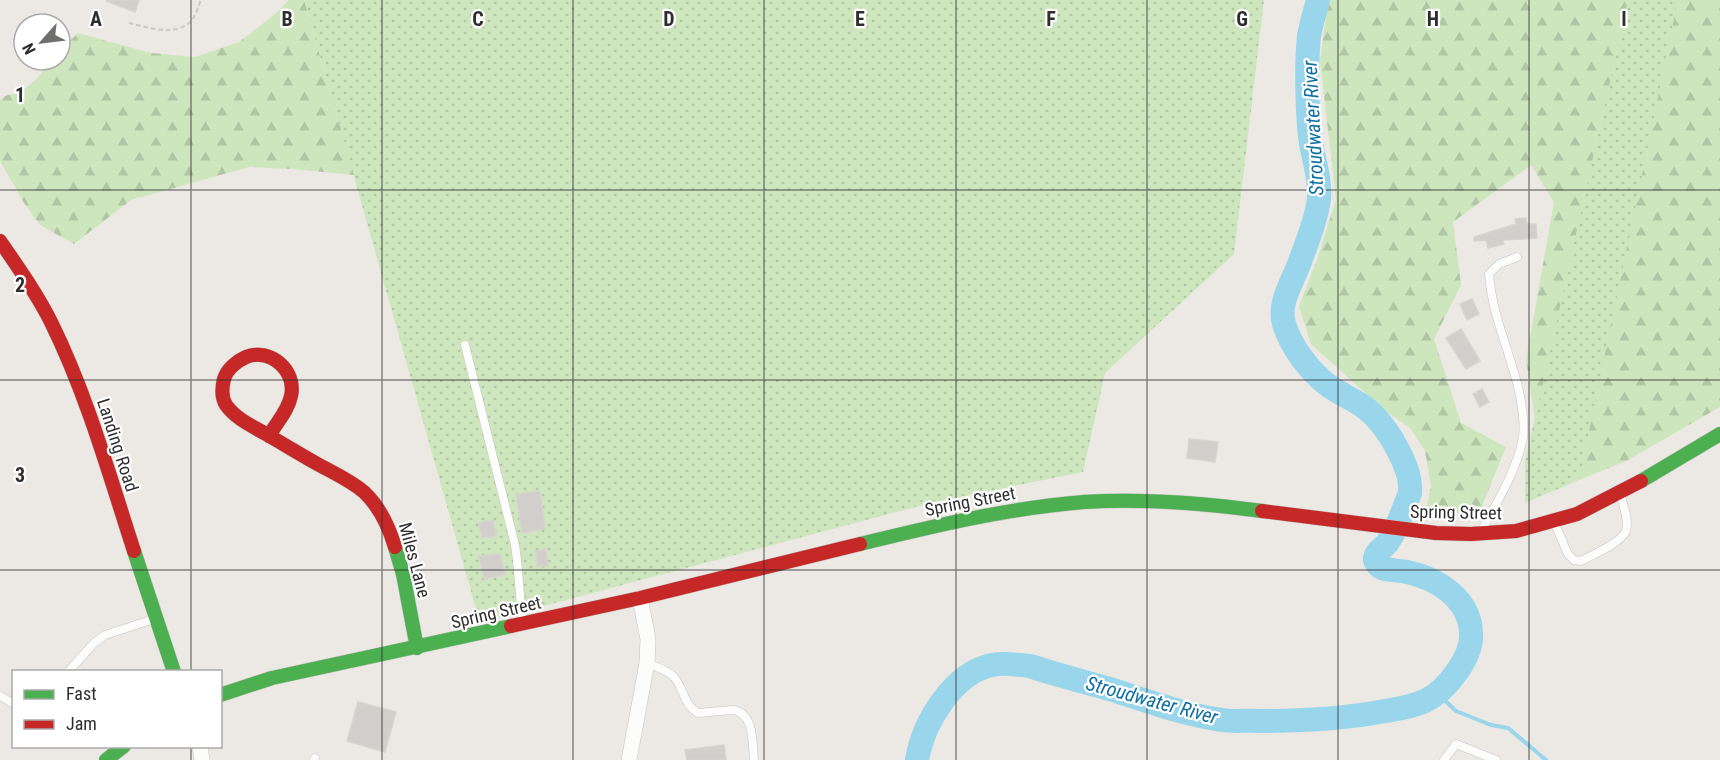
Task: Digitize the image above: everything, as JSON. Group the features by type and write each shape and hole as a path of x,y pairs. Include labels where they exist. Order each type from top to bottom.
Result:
{"main road":[{"name":"Landing Road","path":"0,241 50,320 69,361 88,411 173,670"},
{"name":"Miles Lane","path":"269,436 289,401 290,380 282,365 273,358 250,355 234,363 226,372 222,382 222,394 226,405 233,415 269,436 358,487 376,505 393,540 405,585 417,648"},
{"name":"Spring Street","path":"222,694 272,678 640,598 932,526 1010,511 1085,502 1158,501 1216,505 1403,530 1479,534 1516,531 1577,514 1619,493 1720,434"},
{"path":"106,760 123,748"}],"street":[{"path":"629,760 647,663 648,639 640,598"}],"lane":[{"path":"1479,534 1504,488 1523,438 1524,423 1515,373 1494,309 1489,274 1499,264 1517,257"},
{"path":"465,345 516,545 524,624"},
{"path":"1553,521 1568,554 1574,560 1581,561 1620,540 1626,531 1626,520 1619,493"},
{"path":"70,670 93,644 105,635 156,619"},
{"path":"647,663 673,676 688,705 698,713 737,710 743,714 750,725 754,760"},
{"path":"1444,760 1456,744 1496,760"}],"path":[{"path":"129,23 175,30 189,23 201,0"}],"green space":[{"path":"289,0 304,0 354,175 249,167 131,200 74,244 40,225 24,203 0,161 0,100 29,86 43,72 72,72 72,39 78,33 151,53 195,57 239,42 274,15"},
{"path":"304,0 1264,0 1234,254 1105,373 1083,472 930,503 480,623"},
{"path":"1328,0 1628,0 1535,419 1526,360 1554,202 1531,165 1453,222 1461,285 1434,339 1461,423 1506,447 1477,518 1427,507 1431,486 1425,451 1410,428 1384,410 1311,344 1299,306 1317,260 1336,199 1320,61"},
{"path":"1628,0 1720,0 1720,336 1579,480 1525,503 1525,462"},
{"path":"1678,0 1720,0 1720,407 1626,461 1579,480"}],"building":[{"path":"106,0 139,0 135,12"},
{"path":"1526,218 1527,224 1536,224 1537,238 1503,240 1504,244 1488,248 1486,240 1474,241 1474,237 1516,224 1515,219"},
{"path":"1472,299 1479,314 1467,320 1460,304"},
{"path":"1461,329 1480,361 1466,369 1446,338"},
{"path":"1482,389 1489,402 1480,407 1473,394"},
{"path":"1189,439 1218,442 1215,462 1187,458"},
{"path":"540,491 545,529 522,533 516,494"},
{"path":"493,520 496,536 482,538 479,523"},
{"path":"546,549 548,566 537,567 536,551"},
{"path":"500,554 505,575 484,579 479,556"},
{"path":"358,702 396,712 385,752 347,741"},
{"path":"724,745 726,760 687,760 685,750"}],"waterway":[{"name":"Stroudwater River","path":"917,760 926,731 942,702 965,678 978,670 997,664 1030,666 1194,715 1227,721 1259,721 1338,718 1410,706 1425,701 1441,690 1463,662 1468,652 1471,633 1465,610 1458,600 1430,579 1383,568 1375,560 1376,555 1394,531 1410,493 1408,475 1399,451 1386,430 1370,412 1329,386 1308,366 1296,350 1284,324 1284,301 1308,240 1319,199 1319,183 1310,136 1307,86 1309,36 1318,0"},
{"path":"1437,693 1456,711 1491,725 1508,728 1546,760"}],"traffic: fast":[{"path":"1641,481 1720,434"},
{"path":"860,544 999,513 1084,502 1173,502 1262,511"},
{"path":"395,547 403,574 417,648"},
{"path":"134,551 173,670"},
{"path":"222,694 272,678 511,626"},
{"path":"106,760 121,748"}],"traffic: jam":[{"path":"0,241 40,301 64,350 97,435 134,551"},
{"path":"269,436 272,431 282,417 291,396 290,378 280,363 272,358 264,355 246,357 225,375 222,392 226,405 244,422 354,484 364,492 375,504 383,518 395,547"},
{"path":"1262,511 1436,533 1471,534 1516,531 1577,514 1641,481"},
{"path":"511,626 640,598 860,544"}]}
